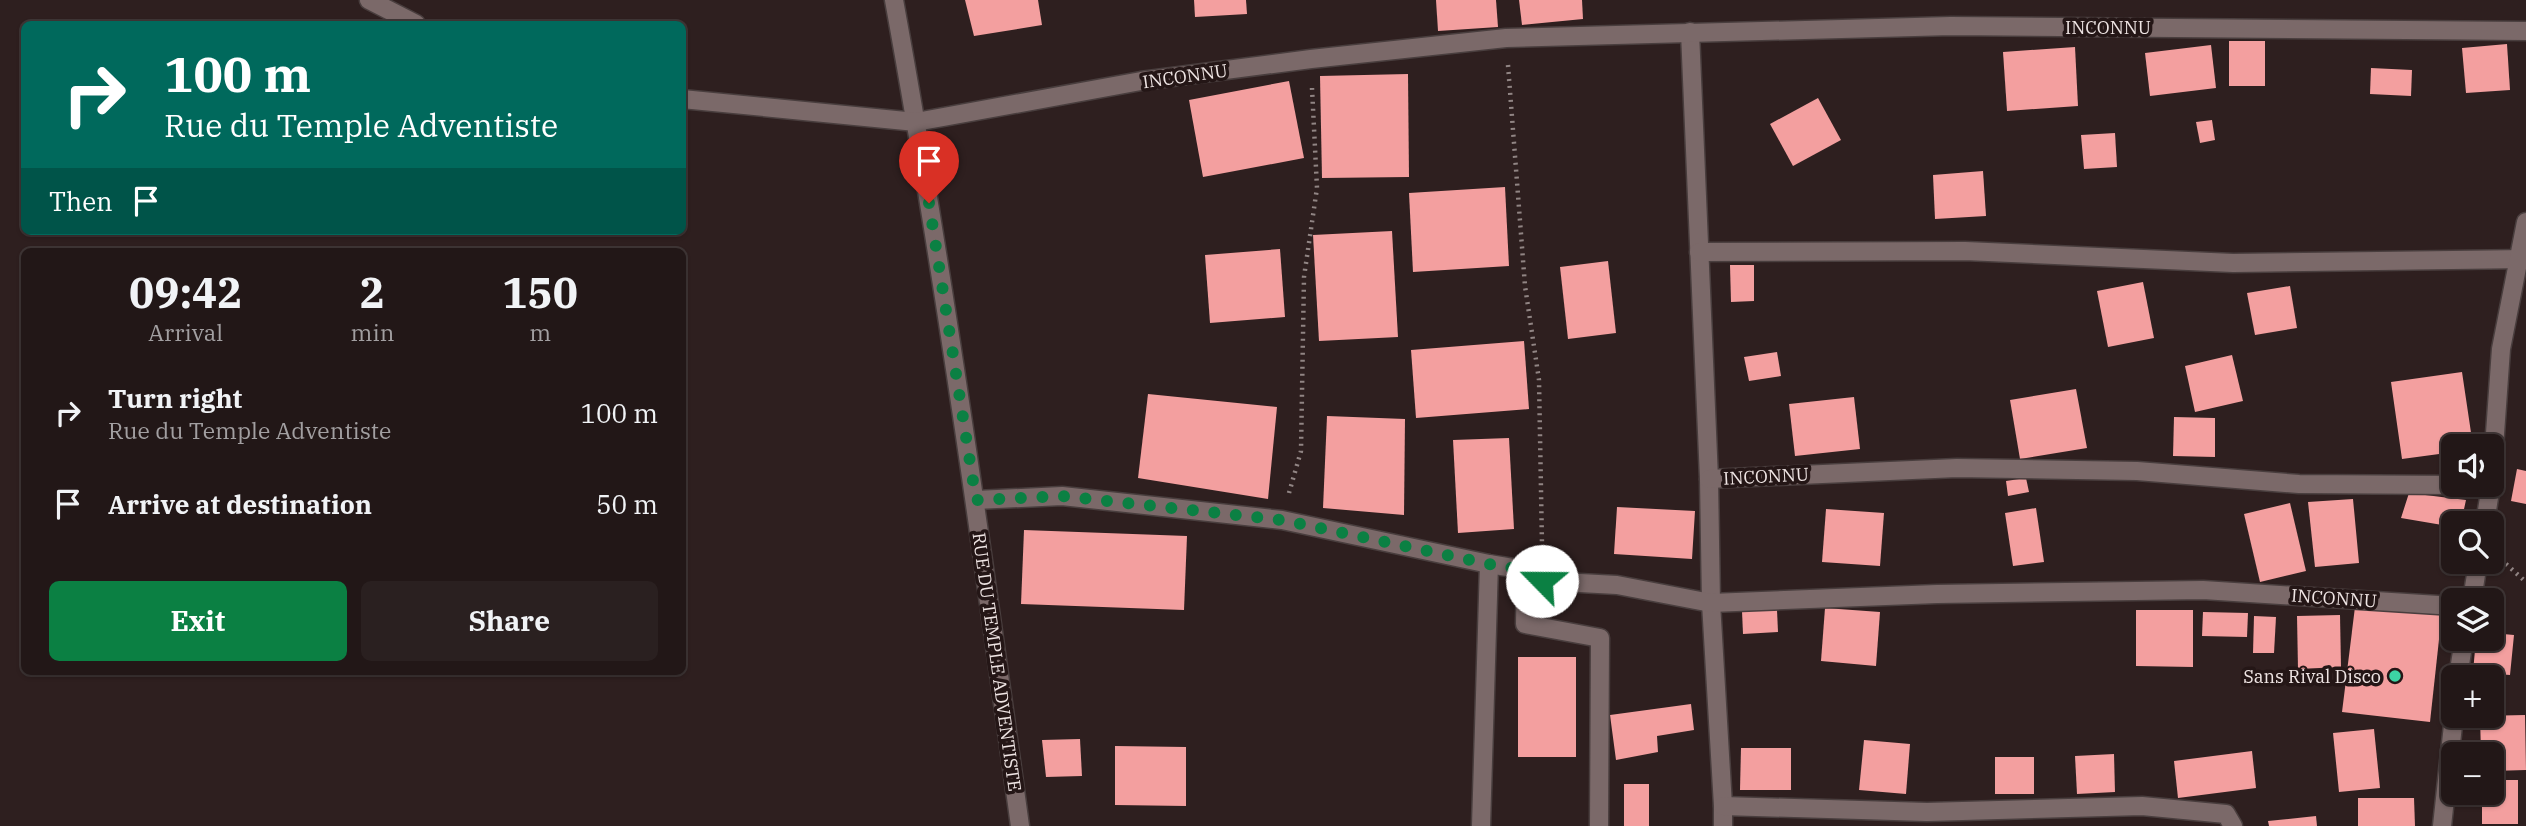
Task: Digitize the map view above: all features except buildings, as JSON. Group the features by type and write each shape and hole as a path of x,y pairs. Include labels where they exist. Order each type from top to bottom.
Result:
{"street":[{"path":"369,0 410,21"},
{"name":"RUE DU TEMPLE ADVENTISTE","path":"894,0 976,500 1020,826"},
{"name":"INCONNU","path":"686,99 916,122 1141,81 1506,38 1951,26 2526,31"},
{"name":"INCONNU","path":"1689,32 1709,479 1711,603 1723,826"},
{"path":"2495,434 2501,349 2523,259 2526,222"},
{"path":"1699,252 1965,251 2233,263 2523,259"},
{"name":"INCONNU","path":"1709,479 1957,468 2137,471 2299,484 2441,485"},
{"path":"976,500 1062,496 1282,520 1526,570 1542,581"},
{"path":"1480,826 1489,564"},
{"path":"1526,570 1525,624 1600,638 1599,826"},
{"name":"INCONNU","path":"1542,581 1617,585 1711,603 1937,594 2203,590 2441,605"},
{"path":"2442,826 2453,728"},
{"path":"1723,806 1927,812 2142,806 2226,814 2233,826"}],"path":[{"path":"1506,38 1525,286 1539,380 1542,581"},
{"path":"1282,520 1301,451 1304,277 1317,188 1311,59"}],"place":[{"name":"Sans Rival Disco","path":"2395,676"}],"route":[{"path":"929,203 976,500 1062,496 1282,520 1526,570 1542,581"}]}
